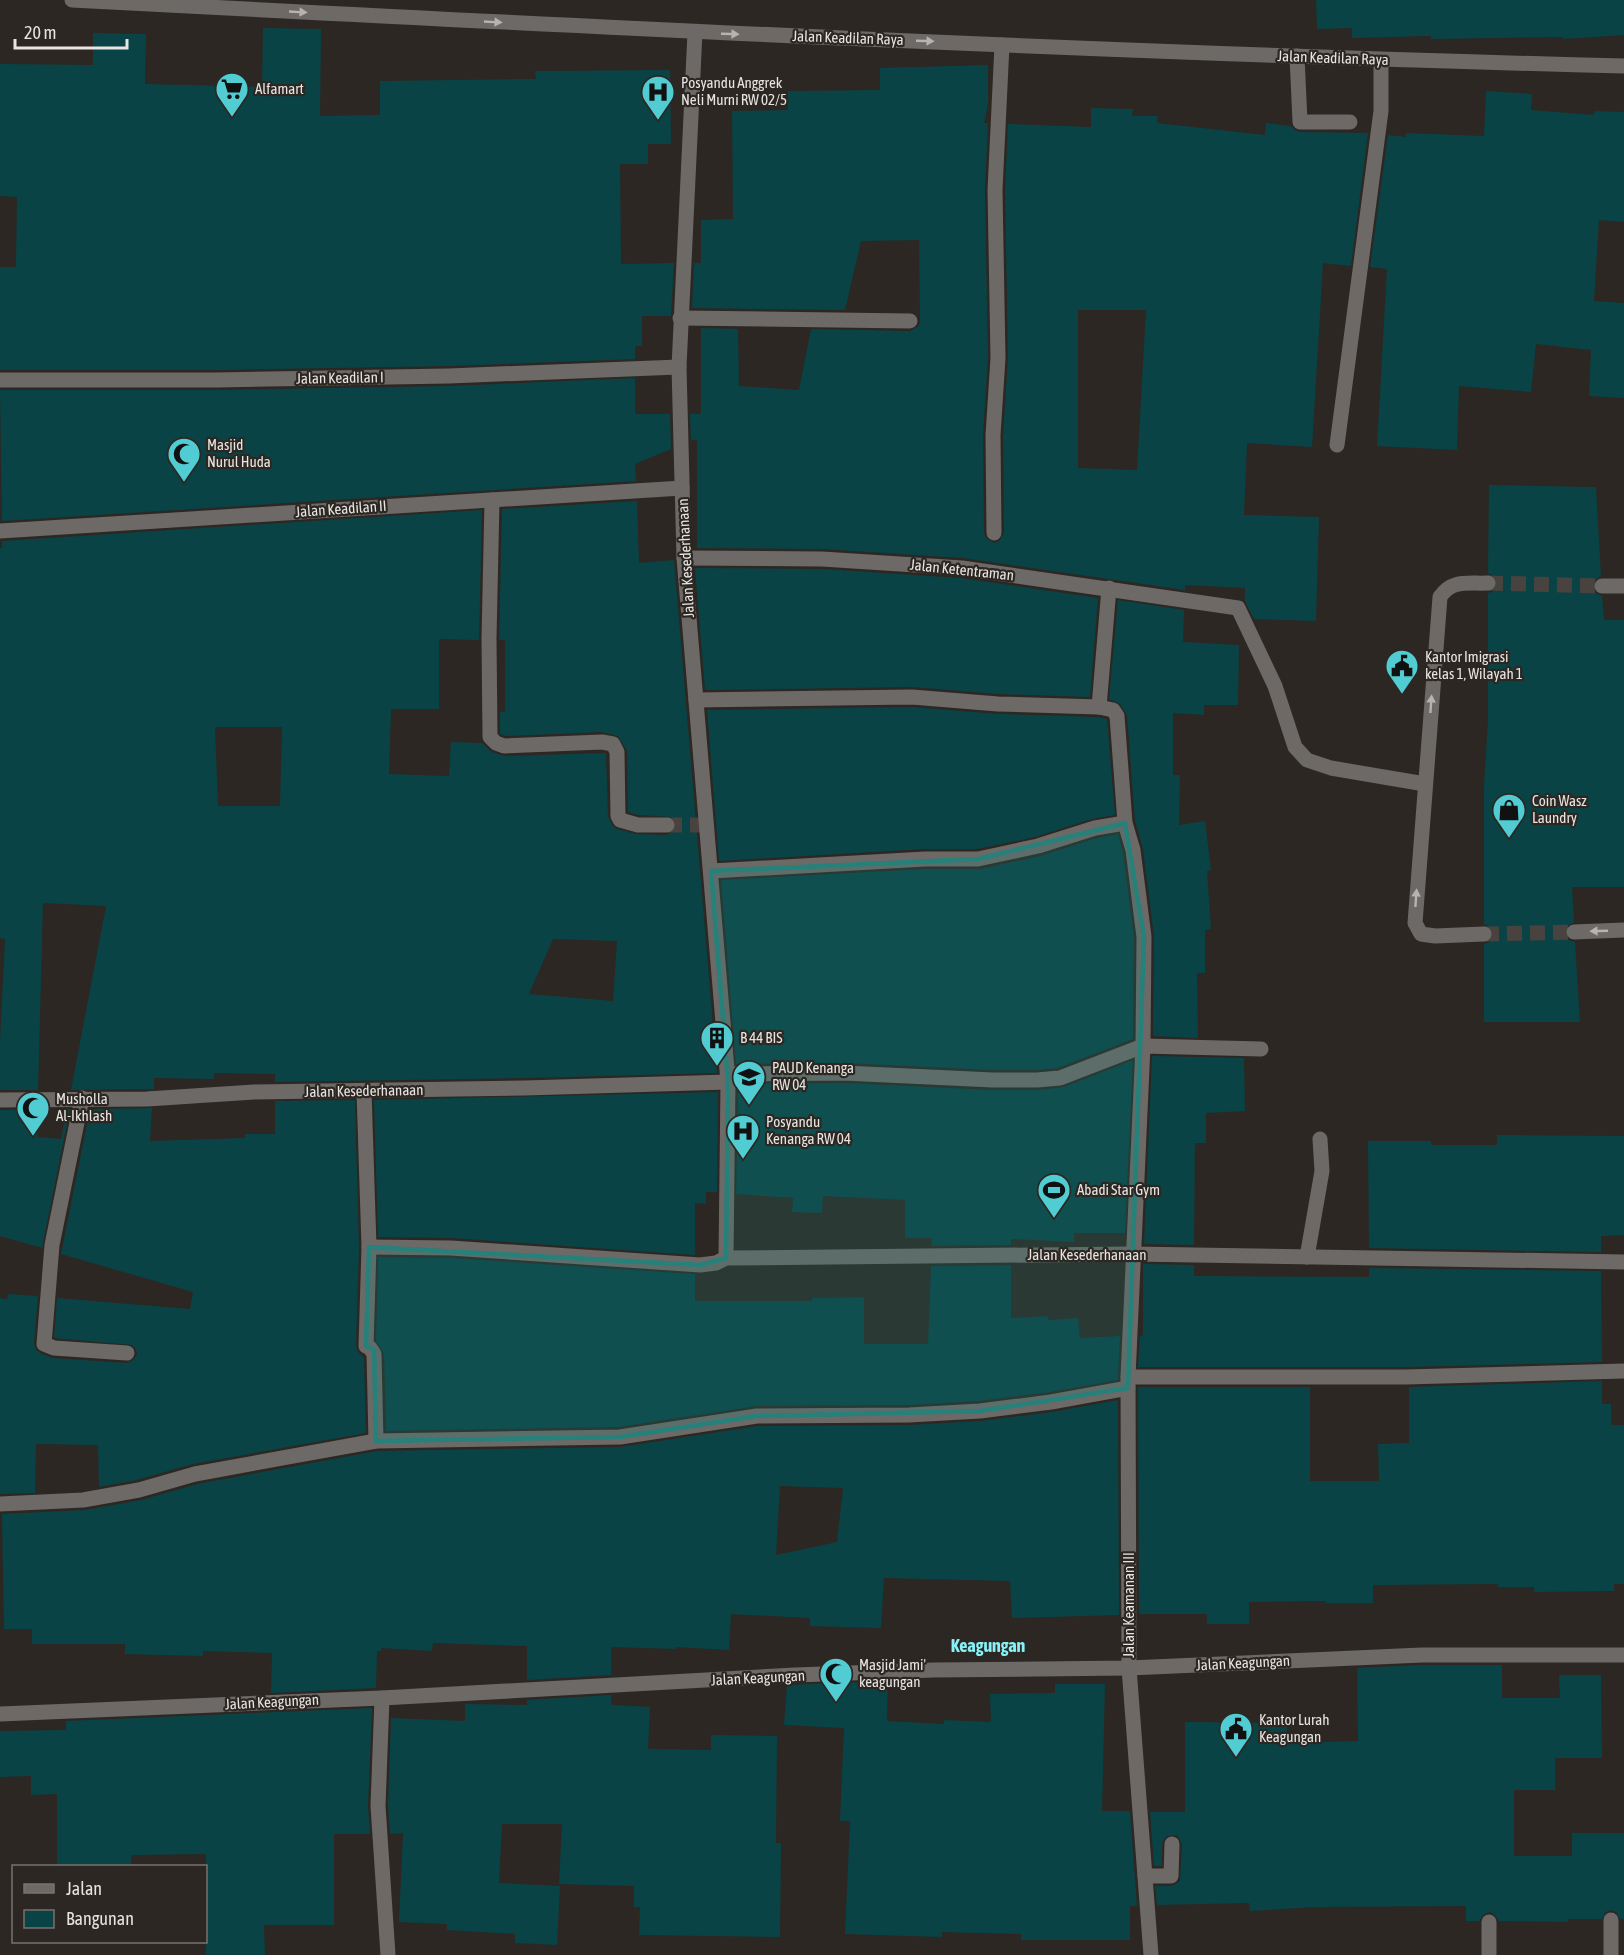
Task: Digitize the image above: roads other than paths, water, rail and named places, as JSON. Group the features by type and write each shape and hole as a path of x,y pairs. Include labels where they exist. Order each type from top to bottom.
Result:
{"street":[{"name":"Jalan Keadilan Raya","path":"72,0 245,4 694,32 1381,60 1624,66"},
{"name":"Jalan Kesederhanaan","path":"694,32 680,318 682,489 684,558 728,1078 726,1258 1132,1254 1624,1262"},
{"path":"994,533 993,435 998,358 995,190 1002,45"},
{"path":"1297,56 1300,122 1350,122"},
{"path":"1337,445 1381,111 1381,60"},
{"path":"680,318 910,321"},
{"name":"Jalan Keadilan I","path":"0,380 206,380 437,376 679,367"},
{"name":"Jalan Keadilan II","path":"0,531 682,489"},
{"path":"492,500 489,639 490,737 496,743 504,746 590,742 613,744 616,752 620,820 638,825 667,825"},
{"name":"Jalan Ketentraman","path":"684,558 822,559 950,567 1238,608 1275,686 1295,747 1307,760 1331,768 1425,784"},
{"path":"1484,934 1435,936 1421,934 1415,923 1440,597 1446,587 1458,584 1488,583"},
{"path":"1602,586 1624,586"},
{"path":"696,700 912,697 998,704 1099,707 1109,588"},
{"name":"Jalan Keamanan III","path":"1099,707 1113,710 1117,716 1125,823 1132,850 1144,937 1143,1046 1128,1383 1129,1668 1151,1955"},
{"path":"711,871 925,859 978,859 1038,846 1095,828 1125,823"},
{"path":"1574,932 1624,930"},
{"path":"728,1078 844,1073 1037,1080 1060,1078 1143,1046 1261,1049"},
{"name":"Jalan Kesederhanaan","path":"0,1100 147,1099 254,1092 364,1091 728,1078"},
{"path":"364,1091 369,1246 366,1346 374,1354 376,1441"},
{"path":"82,1098 52,1245 44,1344 54,1348 127,1353"},
{"path":"1307,1257 1322,1171 1320,1139"},
{"path":"369,1246 451,1248 700,1265 716,1263 726,1258"},
{"path":"0,1504 83,1500 139,1490 195,1474 376,1441 620,1437 757,1416 909,1415 980,1410 1052,1402 1128,1383 1624,1371"},
{"name":"Jalan Keagungan","path":"0,1714 382,1698 795,1676 1129,1668 1422,1655 1624,1655"},
{"path":"382,1698 378,1806 388,1955"},
{"path":"1145,1876 1171,1876 1173,1844"},
{"path":"1611,1920 1611,1955"},
{"path":"1489,1955 1490,1922"}],"tunnel":[{"path":"1488,583 1602,586"},
{"path":"667,825 706,825"},
{"path":"1484,934 1574,932"}],"place":[{"name":"Alfamart","path":"232,118"},
{"name":"Posyandu Anggrek Neli Murni RW 02/5","path":"658,121"},
{"name":"Masjid Nurul Huda","path":"184,483"},
{"name":"Kantor Imigrasi kelas 1, Wilayah 1","path":"1402,695"},
{"name":"Coin Wasz Laundry","path":"1509,839"},
{"name":"B 44 BIS","path":"717,1067"},
{"name":"PAUD Kenanga RW 04","path":"749,1106"},
{"name":"Musholla Al-Ikhlash","path":"33,1137"},
{"name":"Posyandu Kenanga RW 04","path":"743,1160"},
{"name":"Abadi Star Gym","path":"1054,1219"},
{"name":"Masjid Jami' keagungan","path":"836,1703"},
{"name":"Kantor Lurah Keagungan","path":"1236,1758"}],"district":[{"name":"Keagungan","path":"988,1646"}]}
